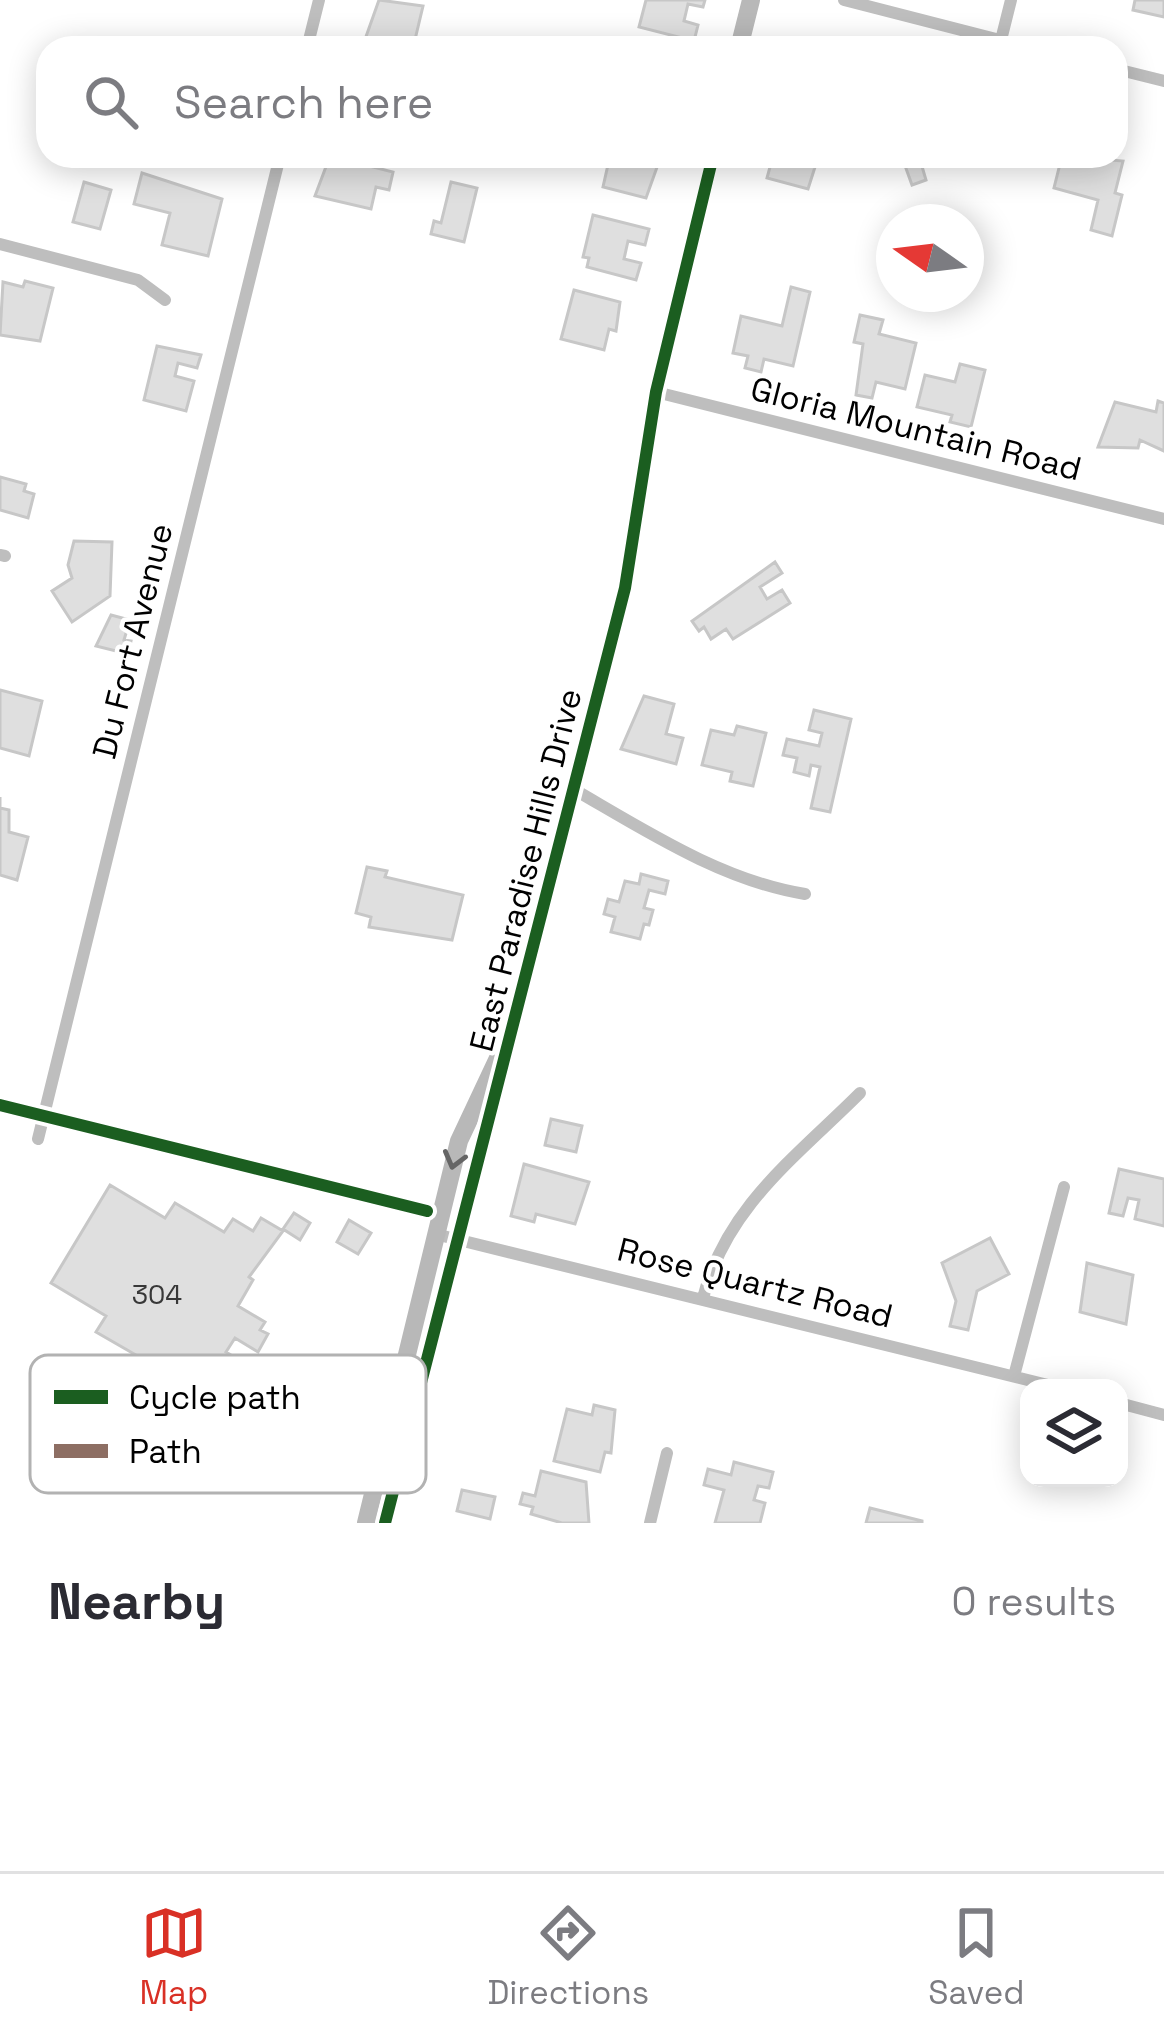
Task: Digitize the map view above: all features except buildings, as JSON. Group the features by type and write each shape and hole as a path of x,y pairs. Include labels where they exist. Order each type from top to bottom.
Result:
{"main road":[{"path":"742,36 751,0"},
{"name":"East Paradise Hills Drive","path":"426,1359 519,1016 634,551 656,392 709,168"},
{"name":"East Paradise Hills Drive","path":"406,1355 464,1126 519,1016"},
{"name":"East Paradise Hills Drive","path":"366,1523 373,1493"},
{"name":"East Paradise Hills Drive","path":"385,1523 392,1493"}],"street":[{"path":"310,36 319,0"},
{"path":"844,0 985,36"},
{"path":"1002,36 1011,0"},
{"path":"1128,72 1164,81"},
{"name":"Du Fort Avenue","path":"38,1139 277,168"},
{"path":"0,244 138,280 165,300"},
{"name":"Gloria Mountain Road","path":"656,392 1164,519"},
{"path":"575,790 738,875 767,888 805,894"},
{"path":"703,1298 714,1262 746,1207 860,1093"},
{"path":"1014,1376 1064,1187"},
{"name":"Rose Quartz Road","path":"435,1234 1026,1379"},
{"path":"1128,1405 1164,1414"},
{"path":"650,1523 667,1453"}],"cycle path":[{"path":"426,1363 625,588 656,392 710,168"},
{"path":"0,1105 427,1211"},
{"path":"385,1523 393,1493"}]}
